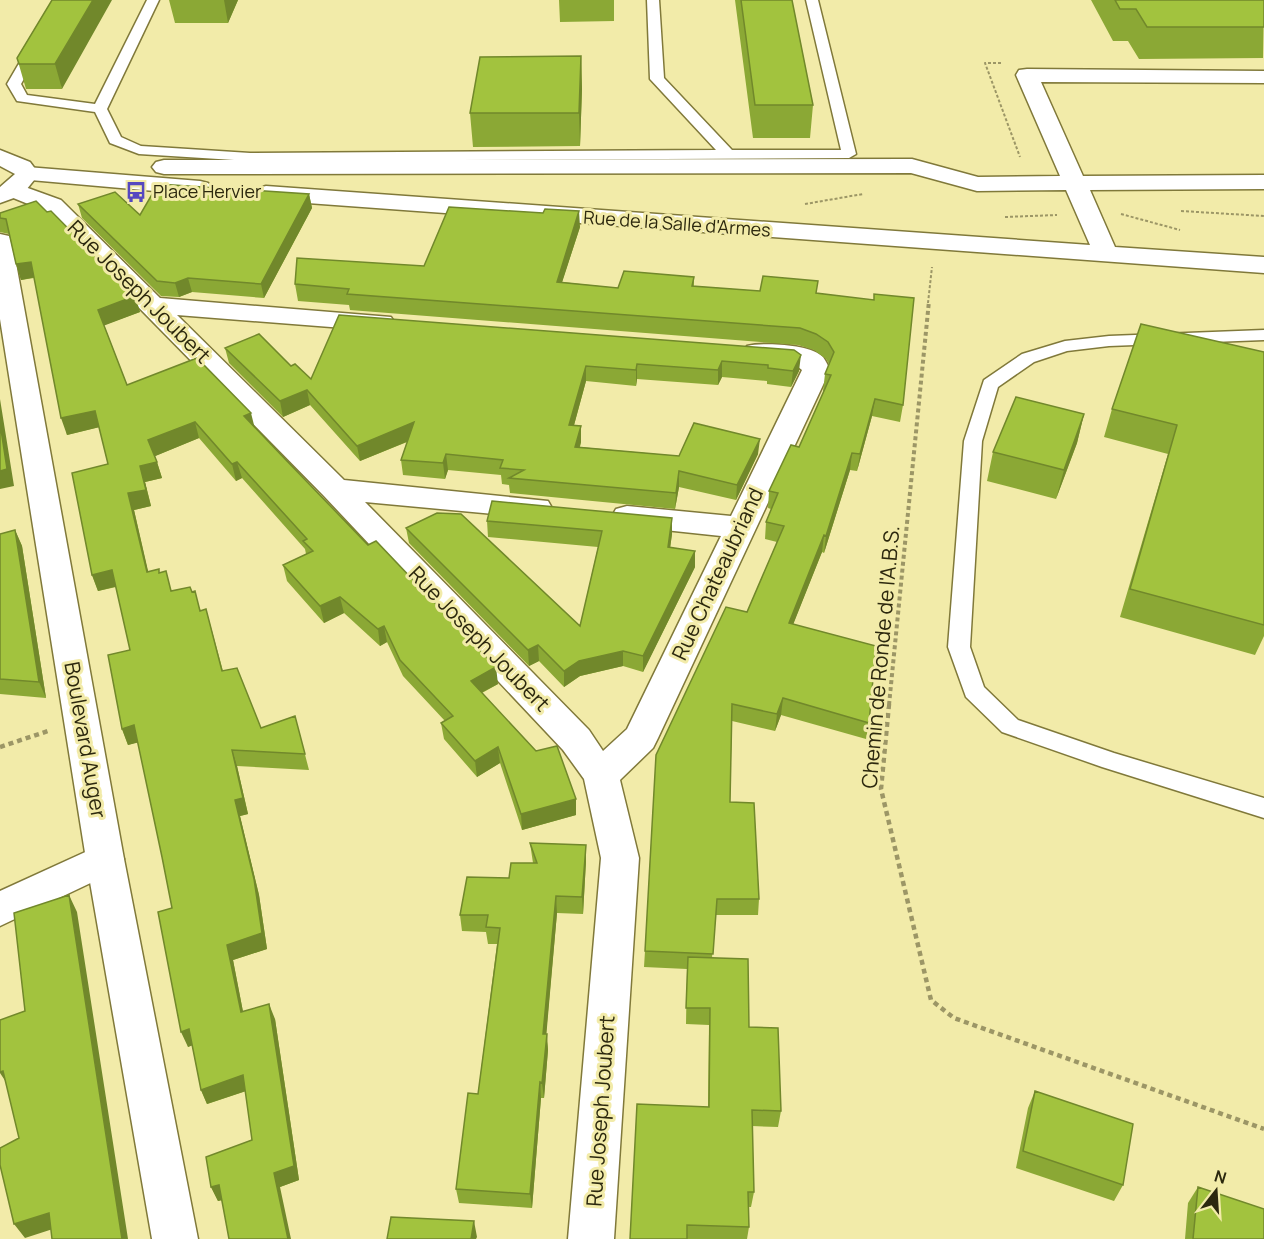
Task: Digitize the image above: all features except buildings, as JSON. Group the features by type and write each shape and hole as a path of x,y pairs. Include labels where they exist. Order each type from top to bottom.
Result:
{"street":[{"path":"1106,254 1028,75 1264,76"},
{"name":"Rue Joseph Joubert","path":"0,156 22,167 14,187 52,205 149,305 335,489 576,740 601,776 620,858 591,1239"},
{"path":"118,168 912,166 977,184 1264,182"},
{"name":"Rue de la Salle d'Armes","path":"14,187 91,181 1264,265"},
{"name":"Boulevard Auger","path":"0,241 105,859 175,1239"},
{"path":"149,305 409,325"},
{"name":"Rue Chateaubriand","path":"601,776 640,738 816,370 812,361 798,355 727,349"},
{"path":"335,489 561,510"},
{"path":"597,514 740,527"},
{"path":"0,909 105,859"}],"lane":[{"path":"62,0 14,84 22,98 100,109"},
{"path":"100,109 153,0"},
{"path":"653,0 657,80 728,155"},
{"path":"100,109 115,140 139,150 250,157 849,154 812,0"},
{"path":"1264,335 1109,341 1065,346 1028,358 990,384 973,441 959,647 974,691 1010,726 1110,761 1264,808"}],"path":[{"name":"Chemin de Ronde de l'A.B.S.","path":"933,243 881,789 931,999 954,1018 1264,1129"},
{"path":"0,747 82,720"}],"place":[{"name":"Place Hervier","path":"136,192"}]}
